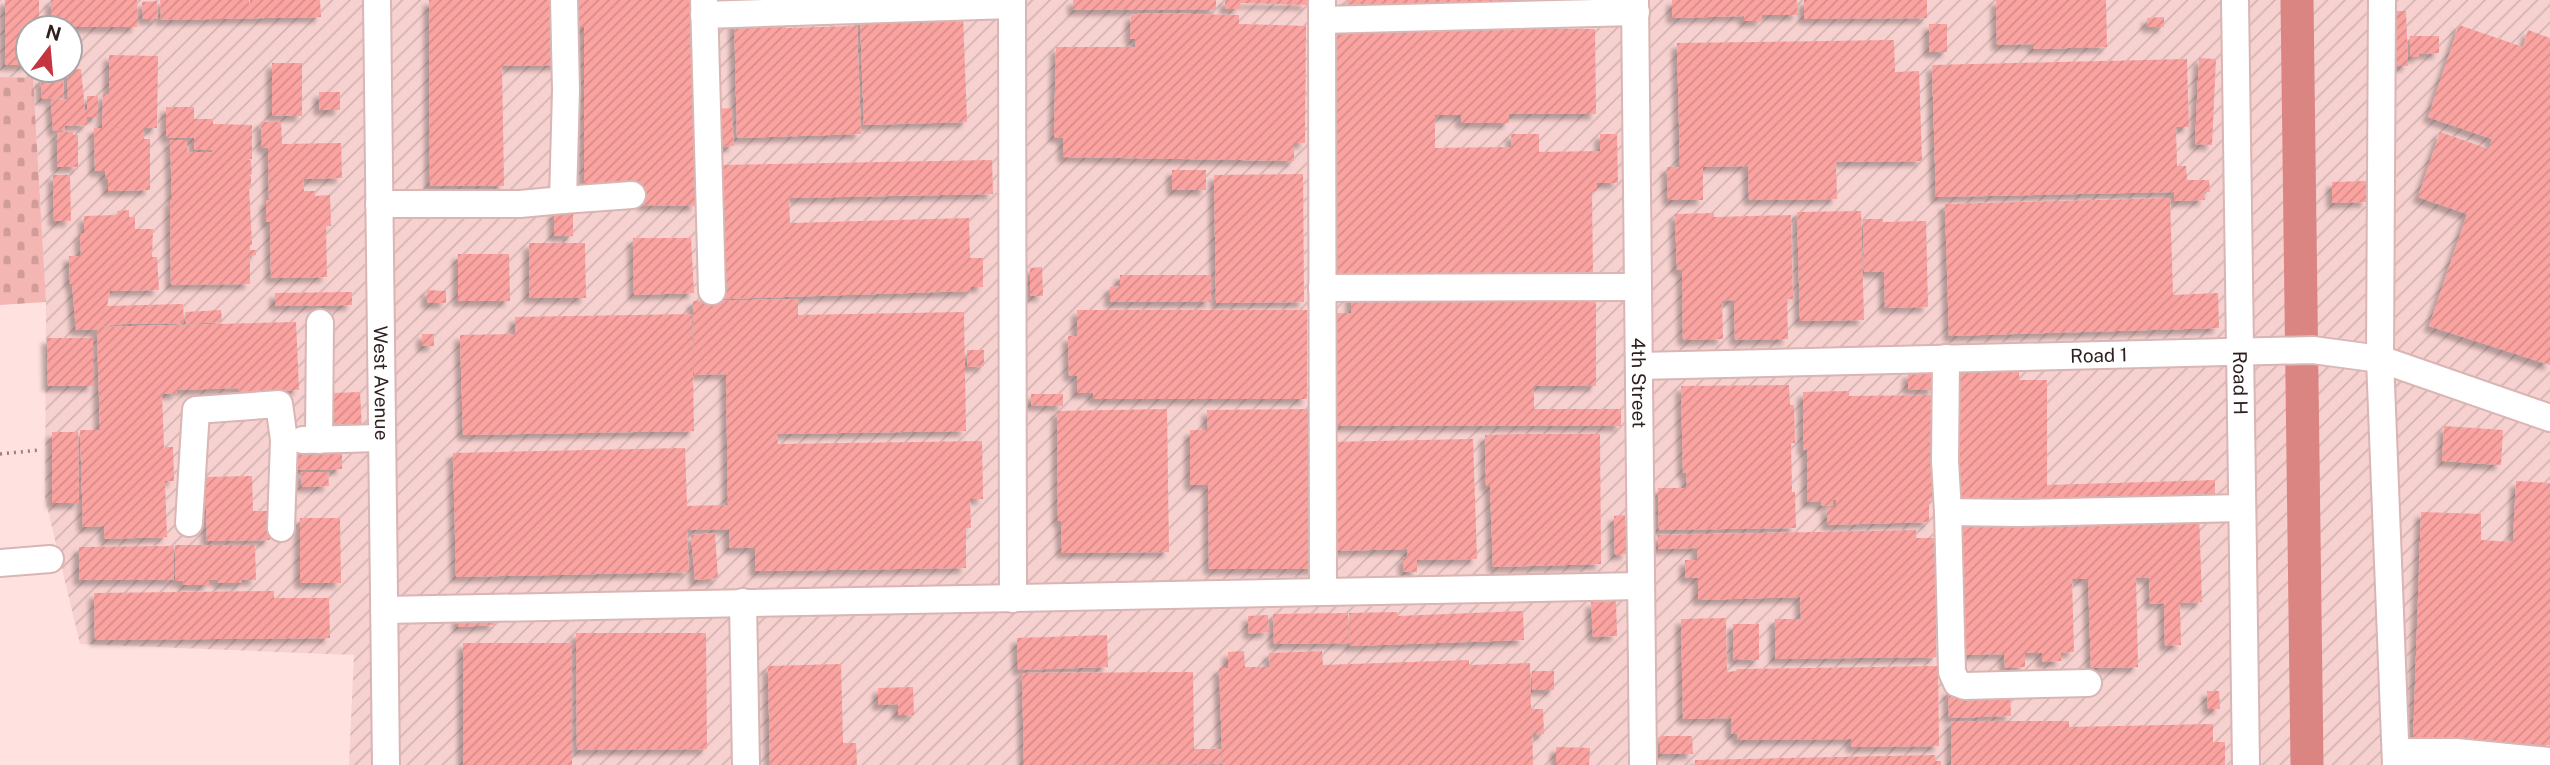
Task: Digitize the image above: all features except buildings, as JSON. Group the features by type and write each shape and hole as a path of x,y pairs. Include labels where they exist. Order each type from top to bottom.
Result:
{"street":[{"name":"West Avenue","path":"377,0 386,765"},
{"path":"562,200 566,90 564,0"},
{"name":"Road H","path":"2235,0 2246,765"},
{"path":"2382,0 2379,359 2396,759 2456,752 2550,761"},
{"path":"712,291 704,8 1012,3 1013,599"},
{"path":"1322,590 1322,10 1636,6"},
{"name":"4th Street","path":"1636,6 1643,765"},
{"path":"379,204 520,204 632,195"},
{"path":"1322,288 1638,287"},
{"path":"320,323 320,440"},
{"name":"Road 1","path":"1639,366 2304,350 2379,359 2550,418"},
{"path":"1946,358 1944,449 1952,672 1957,683 1965,686 2088,683"},
{"path":"189,523 196,410 279,404 284,440 281,528"},
{"path":"284,440 382,438"},
{"path":"1948,512 2242,508"},
{"path":"0,563 50,559"},
{"path":"384,610 1641,586"},
{"path":"743,602 746,765"}],"path":[{"path":"0,454 40,450"}],"shaded area":[{"path":"0,0 2550,0 2550,765 349,765 354,655 80,644 45,498 46,302 33,84 84,84 84,14 14,14 14,78 0,77"}],"green space":[{"path":"0,77 14,77 14,84 33,84 46,302 0,305"}],"waterway":[{"path":"2297,0 2307,765"}]}
